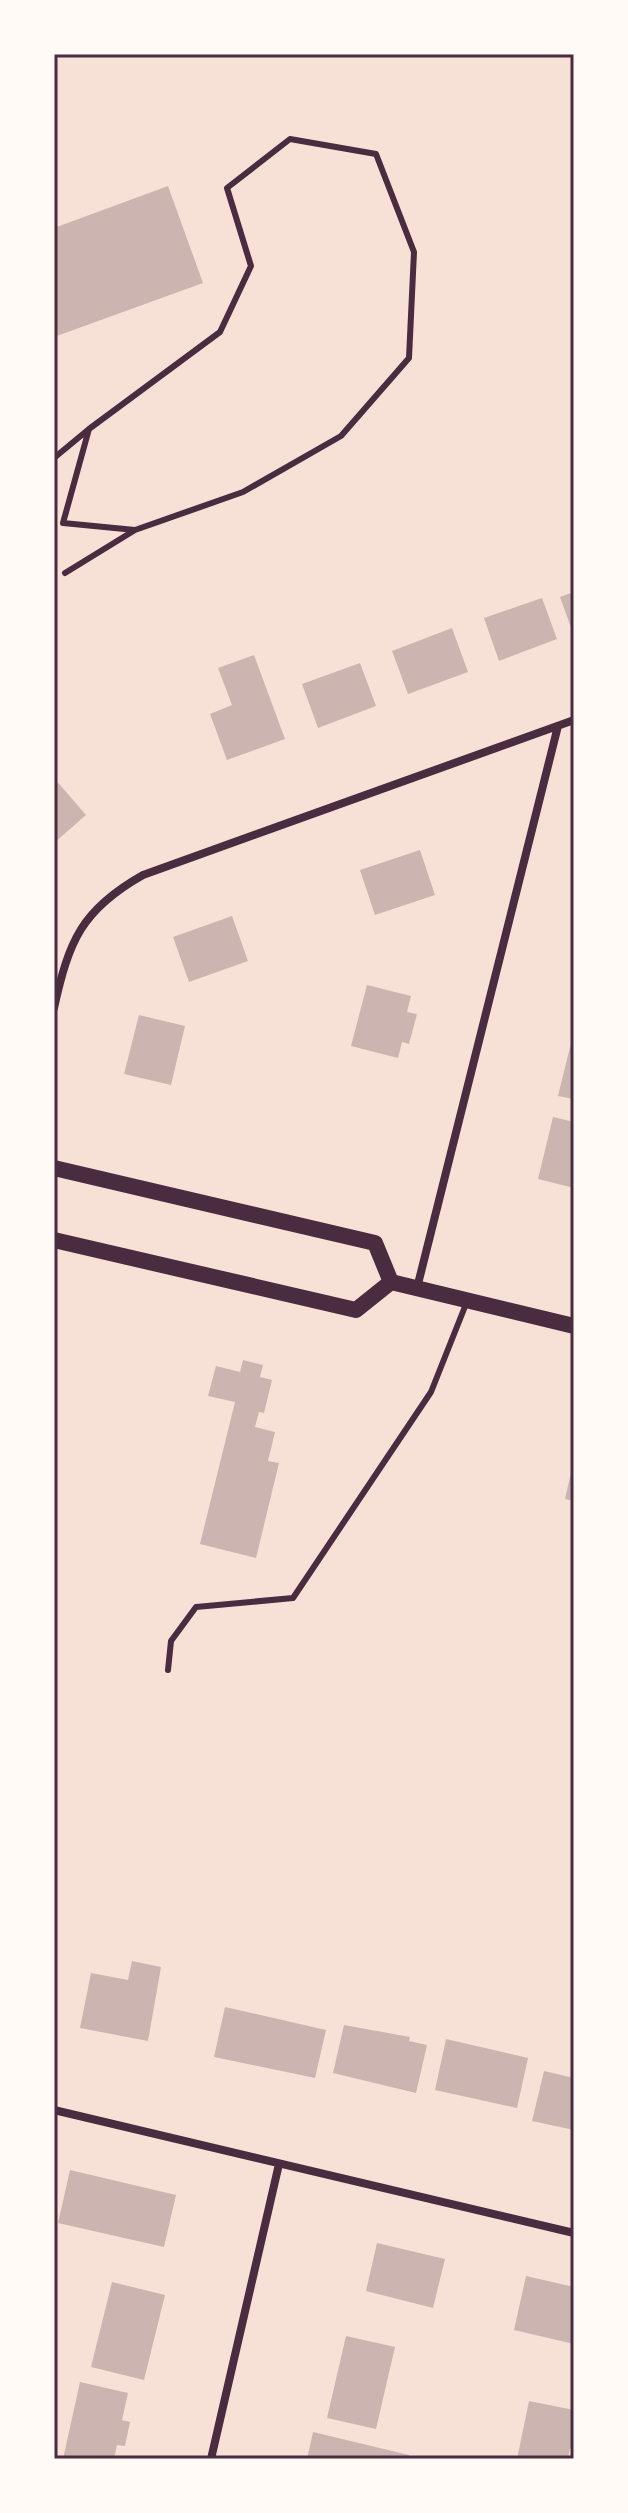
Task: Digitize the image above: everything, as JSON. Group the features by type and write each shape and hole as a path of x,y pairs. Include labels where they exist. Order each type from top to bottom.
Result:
{"main road":[{"path":"54,1168 375,1243 391,1282"},
{"path":"54,1240 356,1310 391,1282"},
{"path":"391,1282 574,1326"}],"street":[{"path":"54,1008 62,968 74,936 94,909 143,875 574,720"},
{"path":"416,1288 558,726"},
{"path":"54,2110 574,2233"},
{"path":"211,2459 279,2164"}],"lane":[{"path":"54,458 220,332 251,266 227,188 290,139 376,154 414,252 409,358 341,436 243,492 135,530 65,573"},
{"path":"89,429 63,523 135,530"},
{"path":"168,1670 171,1641 196,1607 293,1598 431,1392 467,1300"}],"building":[{"path":"168,186 203,283 54,337 54,228"},
{"path":"574,592 574,636 560,597"},
{"path":"542,598 557,639 499,661 484,618"},
{"path":"452,628 468,672 408,694 392,651"},
{"path":"254,655 285,739 227,760 210,714 232,705 218,668"},
{"path":"360,663 376,706 318,728 302,684"},
{"path":"54,778 86,815 54,843"},
{"path":"420,850 435,895 375,915 360,870"},
{"path":"232,916 248,961 189,982 173,937"},
{"path":"367,985 411,996 407,1012 417,1014 409,1044 402,1042 398,1058 351,1046"},
{"path":"139,1015 185,1026 171,1085 124,1074"},
{"path":"574,1031 574,1099 558,1096"},
{"path":"553,1117 574,1122 574,1188 538,1179"},
{"path":"243,1360 263,1365 260,1377 272,1380 264,1413 259,1412 255,1427 275,1432 268,1461 279,1463 256,1558 200,1544 235,1402 208,1396 216,1366 240,1372"},
{"path":"574,1464 574,1501 565,1499"},
{"path":"132,1961 161,1967 148,2041 80,2028 91,1973 128,1980"},
{"path":"225,2007 326,2030 315,2078 214,2057"},
{"path":"344,2025 410,2037 409,2041 427,2045 416,2093 333,2073"},
{"path":"446,2039 528,2058 517,2108 435,2090"},
{"path":"544,2071 574,2078 574,2130 532,2121"},
{"path":"70,2170 176,2195 164,2247 58,2223"},
{"path":"377,2243 445,2259 433,2308 366,2291"},
{"path":"526,2276 574,2287 574,2344 514,2330"},
{"path":"112,2282 165,2295 144,2380 91,2367"},
{"path":"346,2336 395,2347 376,2429 327,2418"},
{"path":"80,2382 128,2393 122,2420 130,2422 125,2446 117,2445 114,2459 63,2459"},
{"path":"529,2401 574,2410 574,2448 570,2448 568,2459 517,2459"},
{"path":"313,2432 409,2455 408,2459 307,2459"}]}
